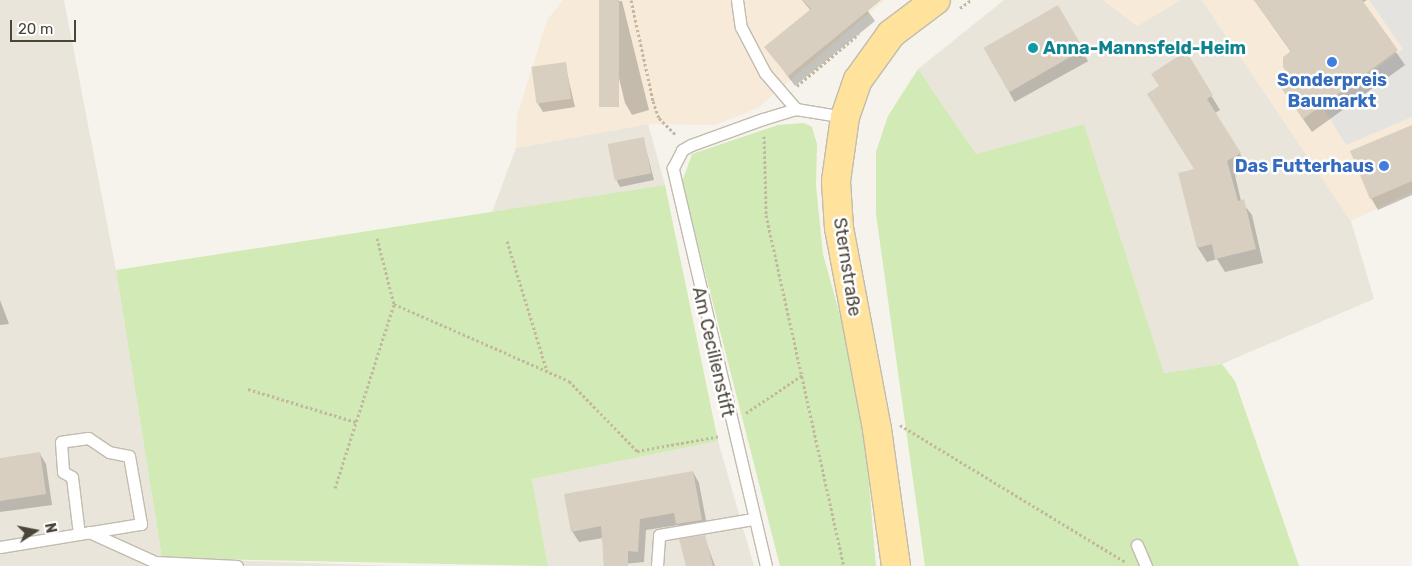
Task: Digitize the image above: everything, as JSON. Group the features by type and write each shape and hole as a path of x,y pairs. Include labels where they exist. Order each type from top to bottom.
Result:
{"main road":[{"name":"Sternstraße","path":"896,566 877,429 839,228 836,181 845,117 858,80 874,55 891,34 946,6"}],"lane":[{"path":"737,0 740,27 765,73 796,109"},
{"name":"Am Cecilienstift","path":"766,566 732,434 673,180 676,158 691,145 796,109 845,117"},
{"path":"0,546 84,533 141,524 129,456 108,452 88,438 61,442 63,472 72,477 84,533"},
{"path":"657,566 659,535 753,518"},
{"path":"84,533 155,562 237,566"},
{"path":"1137,545 1146,566"}],"path":[{"path":"631,0 659,118 691,145"},
{"path":"946,6 971,0"},
{"path":"786,97 862,31"},
{"path":"763,119 766,215 804,374 844,566"},
{"path":"335,488 394,304 377,238"},
{"path":"507,241 548,371"},
{"path":"394,304 569,381 637,451 732,434"},
{"path":"760,403 804,374"},
{"path":"248,389 356,422"},
{"path":"894,416 897,435"},
{"path":"895,426 902,425 1132,566"}],"shaded area":[{"path":"0,0 64,0 116,270 162,558 398,566 0,566"},
{"path":"563,0 884,0 758,108 715,125 648,124 516,148 517,116 547,20"},
{"path":"1004,0 1103,0 1137,26 1180,0 1202,0 1351,221 1374,299 1222,364 1164,373 1084,124 976,154 918,69"},
{"path":"1103,0 1180,0 1137,26"},
{"path":"1202,0 1412,0 1412,192 1351,221"},
{"path":"1369,0 1412,0 1412,117 1346,145 1323,107 1403,49"},
{"path":"648,124 665,185 492,212 516,148"},
{"path":"718,441 754,566 548,566 532,479"}],"green space":[{"path":"918,69 976,154 1084,124 1164,373 1222,364 1235,381 1299,566 925,566 876,214 876,152 888,116"},
{"path":"804,123 812,127 817,144 816,186 823,254 850,352 865,437 876,566 780,566 682,182 692,154 778,125"},
{"path":"665,185 718,441 532,479 548,566 162,558 116,270"}],"building":[{"path":"599,0 619,0 619,107 599,107"},
{"path":"803,0 881,0 788,76 764,47 811,9"},
{"name":"Sonderpreis Baumarkt","path":"1254,0 1362,0 1398,50 1303,119 1280,86 1291,78 1283,67 1283,57 1291,51"},
{"name":"Anna-Mannsfeld-Heim","path":"1058,5 1084,49 1009,92 984,48"},
{"path":"1186,51 1213,95 1207,99 1241,153 1227,161 1238,201 1244,199 1256,249 1215,259 1212,244 1197,248 1178,173 1194,169 1147,94 1159,86 1151,74"},
{"path":"566,62 571,99 536,104 531,67"},
{"name":"Das Futterhaus","path":"1412,125 1412,181 1370,199 1350,151"},
{"path":"644,137 651,173 615,180 608,144"},
{"path":"40,452 46,494 0,501 0,458"},
{"path":"693,471 702,520 676,524 674,513 640,519 638,552 628,551 628,566 604,566 601,526 571,532 564,494"},
{"path":"705,535 713,566 686,566 679,539"}],"place":[{"name":"Anna-Mannsfeld-Heim","path":"1033,48"},
{"name":"Sonderpreis Baumarkt","path":"1332,62"},
{"name":"Das Futterhaus","path":"1384,166"}]}
